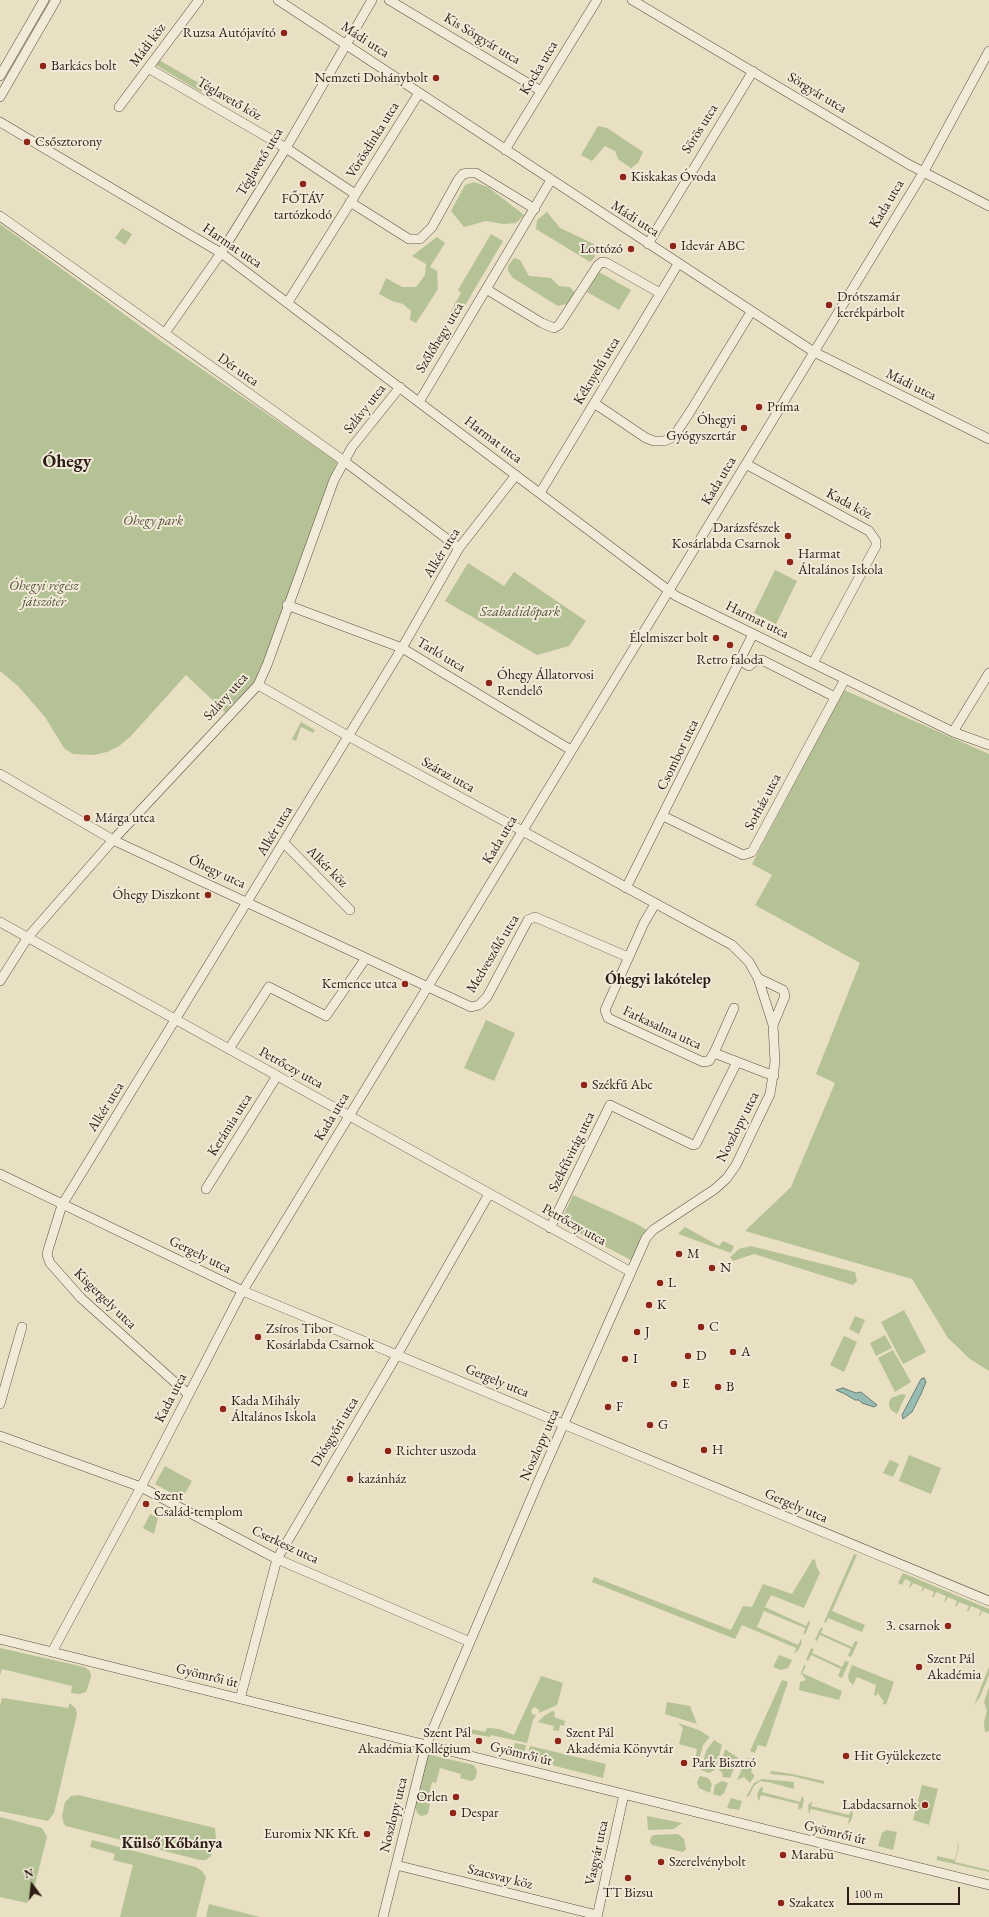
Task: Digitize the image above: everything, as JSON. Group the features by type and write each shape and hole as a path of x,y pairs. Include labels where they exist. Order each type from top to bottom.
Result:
{"street":[{"path":"0,76 44,0"},
{"path":"0,97 56,0"},
{"name":"Mádi köz","path":"119,107 198,0"},
{"name":"Mádi utca","path":"278,0 814,352 989,439"},
{"name":"Téglavető utca","path":"165,333 221,253 286,148 372,0"},
{"name":"Kis Sörgyár utca","path":"389,0 541,91"},
{"name":"Kocka utca","path":"505,150 597,0"},
{"name":"Sörgyár utca","path":"632,0 923,172 989,206"},
{"name":"Kada utca","path":"52,1652 141,1488 188,1394 243,1291 923,172 989,51"},
{"name":"Téglavető köz","path":"148,68 286,148 353,198"},
{"name":"Sörös utca","path":"648,244 753,71"},
{"name":"Vörösdinka utca","path":"288,302 419,93"},
{"name":"Harmat utca","path":"0,122 221,253 288,302 676,596 954,732 989,745"},
{"path":"353,198 409,239 420,239 432,227 458,180 463,174 476,173 535,209"},
{"name":"Szőlőhegy utca","path":"419,402 552,180"},
{"name":"Dér utca","path":"0,216 344,461 458,548"},
{"path":"486,289 542,323 554,328 559,325 598,265 602,262 607,263 660,293"},
{"name":"Kéknyelű utca","path":"540,493 678,264"},
{"path":"594,403 646,438 654,441 664,441 670,438 676,433 690,412 751,312"},
{"name":"Szlávy utca","path":"0,981 28,937 113,840 258,685 267,665 287,606 334,480 352,447 400,387"},
{"name":"Kada köz","path":"746,464 869,530 873,535 876,546 813,663"},
{"name":"Alkér utca","path":"62,1205 402,648 458,548 516,475"},
{"name":"Tarló utca","path":"287,606 402,648 571,750"},
{"name":"Csombor utca","path":"626,888 753,634"},
{"path":"740,660 749,666 755,661 762,660 835,697"},
{"path":"954,732 989,673"},
{"name":"Sorház utca","path":"663,816 743,855 752,852 845,679"},
{"name":"Száraz utca","path":"258,685 626,888"},
{"name":"Óhegy utca","path":"0,774 113,840 427,986"},
{"name":"Alkér köz","path":"284,843 350,910"},
{"name":"Noszlopy utca","path":"383,1917 426,1745 646,1238 653,1230 715,1189 727,1178 736,1165 770,1094 775,1062 772,1025 758,978 749,962 732,945 626,888"},
{"name":"Farkasalma utca","path":"655,904 644,923 605,1010 608,1018 703,1062 710,1061 714,1053 774,1076"},
{"name":"Medveszőlő utca","path":"427,986 471,1007 479,1005 487,998 528,920 535,917 628,957"},
{"name":"Petrőczy utca","path":"0,922 631,1272"},
{"path":"229,1049 269,987 326,1016 366,958"},
{"name":"Noszlopy utca","path":"758,978 783,990 785,996 772,1025"},
{"path":"714,1053 734,1008"},
{"name":"Székfűvirág utca","path":"550,1228 610,1105 693,1145 696,1144 737,1062"},
{"name":"Kerámia utca","path":"206,1189 277,1076"},
{"name":"Gergely utca","path":"0,1174 243,1291 989,1601"},
{"name":"Diósgyőri utca","path":"240,1699 277,1559 397,1355 489,1194"},
{"name":"Kisgergely utca","path":"62,1205 48,1250 47,1255 50,1263 81,1298 188,1394"},
{"path":"0,1404 22,1327"},
{"name":"Cserkesz utca","path":"0,1436 141,1488 277,1559 470,1642"},
{"name":"Gyömrői út","path":"0,1639 989,1885"},
{"name":"Vasgyár utca","path":"597,1916 624,1794"},
{"name":"Szacsvay köz","path":"396,1865 597,1916"}],"green space":[{"path":"159,60 204,86 201,92 156,65"},
{"path":"598,126 607,128 643,152 638,163 631,168 618,159 615,151 605,146 592,161 581,155"},
{"path":"474,182 488,187 524,215 516,223 503,224 486,221 464,227 451,211 465,185"},
{"path":"547,212 560,228 594,244 595,257 590,262 536,229 537,220"},
{"name":"Óhegy park","path":"0,224 161,341 337,462 316,516 265,662 254,683 225,712 186,675 130,737 119,746 107,752 94,755 73,754 64,748 45,717 18,686 0,671"},
{"path":"122,228 132,234 125,245 115,238"},
{"path":"491,234 503,241 454,324 446,320 461,293 458,290"},
{"path":"437,237 445,243 430,267 437,271 438,289 416,323 410,320 411,311 403,304 392,301 379,294 386,278 402,287 416,287 425,275 426,264 412,256"},
{"path":"514,258 520,260 529,276 551,278 559,286 570,287 575,293 571,303 558,306 513,278 508,271 508,266"},
{"path":"599,272 631,290 619,310 587,292"},
{"name":"Szabadidőpark","path":"468,563 504,586 514,572 586,621 569,646 537,655 445,601"},
{"path":"775,570 797,581 776,624 754,613"},
{"path":"844,690 989,754 989,1371 970,1359 948,1338 912,1279 745,1231 791,1187 835,1083 816,1074 860,963 755,905 772,875 752,864"},
{"path":"301,722 315,730 313,733 301,727 296,741 292,739"},
{"path":"486,1020 515,1033 494,1081 464,1068"},
{"path":"573,1195 647,1230 631,1260 560,1223"},
{"path":"685,1227 719,1246 723,1241 734,1246 731,1253 678,1234"},
{"path":"751,1246 855,1272 857,1281 853,1285 754,1254 733,1261 730,1257 739,1249"},
{"path":"904,1310 926,1352 903,1364 881,1322"},
{"path":"855,1316 865,1320 859,1334 849,1329"},
{"path":"885,1335 892,1348 876,1356 870,1343"},
{"path":"844,1336 857,1342 844,1372 830,1365"},
{"path":"893,1350 911,1382 895,1392 878,1358"},
{"path":"902,1394 906,1395 897,1414 891,1410 889,1403 891,1398"},
{"path":"909,1455 941,1468 931,1494 899,1481"},
{"path":"890,1460 899,1464 893,1477 883,1473"},
{"path":"165,1466 192,1481 182,1499 155,1484"},
{"path":"150,1514 158,1518 154,1534 143,1528"},
{"path":"854,1554 857,1555 832,1611 865,1625 862,1632 828,1618 826,1623 824,1622"},
{"path":"813,1559 815,1560 820,1573 804,1608 771,1595 765,1607 806,1626 809,1620 810,1623 806,1633 803,1635 805,1628 764,1611 757,1627 798,1645 801,1639 802,1642 799,1649 794,1654 796,1648 742,1625 735,1639 592,1582 594,1577 731,1630 743,1606 752,1607 763,1584 792,1594"},
{"path":"903,1573 989,1609 989,1614 982,1611 979,1616 981,1610 971,1606 968,1612 969,1606 959,1602 956,1607 957,1601 948,1597 944,1602 946,1596 936,1592 934,1597 932,1597 934,1592 925,1588 921,1592 923,1587 913,1583 910,1588 911,1582 905,1579 902,1585 898,1583"},
{"path":"821,1627 823,1628 821,1633 852,1647 855,1641 858,1642 851,1657 848,1656 851,1649 820,1635 817,1641 815,1640"},
{"path":"0,1648 84,1667 90,1671 91,1677 86,1692 80,1694 71,1693 72,1686 2,1669 0,1675"},
{"path":"811,1648 814,1649 812,1653 842,1667 845,1661 849,1662 842,1678 838,1676 841,1669 811,1655 808,1661 806,1660"},
{"path":"779,1655 792,1660 788,1668 781,1670 773,1667"},
{"path":"804,1665 806,1666 802,1673 842,1691 839,1700 799,1690 800,1682 806,1680 801,1673"},
{"path":"852,1665 894,1682 886,1705 882,1703 884,1702 878,1693 876,1696 874,1695 876,1685 857,1677 853,1685 849,1681 848,1676"},
{"path":"989,1667 989,1675 980,1697 974,1705"},
{"path":"541,1676 563,1683 557,1705 539,1713 539,1710 535,1707 531,1710 532,1714 536,1715 533,1720 527,1743 491,1735 490,1737 461,1732 462,1727 485,1732 487,1728 499,1729 514,1735"},
{"path":"782,1680 788,1682 766,1747 758,1745 755,1753 750,1751"},
{"path":"989,1687 989,1731 985,1732 984,1722 987,1711 984,1702"},
{"path":"2,1698 68,1708 70,1703 76,1709 77,1714 54,1813 48,1821 0,1811 0,1706"},
{"path":"667,1702 690,1706 697,1724 665,1714"},
{"path":"552,1711 555,1712 554,1717 565,1721 564,1726 560,1725 559,1731 553,1730 554,1726 538,1722"},
{"path":"678,1723 699,1730 710,1737 703,1745 698,1763 695,1760 697,1749 679,1744 683,1728"},
{"path":"714,1740 722,1745 716,1769 709,1773 701,1770 706,1751"},
{"path":"515,1743 526,1745 523,1757 512,1754"},
{"path":"530,1746 606,1764 603,1778 527,1759"},
{"path":"725,1749 738,1758 730,1778 723,1777 722,1772 719,1770"},
{"path":"428,1755 474,1765 477,1771 475,1779 471,1781 460,1778 461,1774 440,1768 436,1783 432,1782 429,1794 427,1793 425,1802 430,1804 428,1813 421,1816 417,1813 415,1805"},
{"path":"747,1758 755,1760 751,1773 754,1774 754,1777 750,1783 744,1777 737,1780"},
{"path":"771,1771 824,1781 824,1784 792,1776 770,1774"},
{"path":"700,1776 708,1778 712,1784 710,1793 699,1788 697,1782"},
{"path":"762,1779 794,1782 794,1789 760,1781 754,1786 749,1796 746,1797 754,1783"},
{"path":"722,1781 728,1783 724,1793 720,1796 713,1794 715,1785"},
{"path":"922,1785 938,1789 929,1825 913,1820"},
{"path":"763,1787 762,1792 800,1802 802,1796 804,1800 802,1808 798,1810 799,1804 761,1795 759,1801 757,1795 760,1788"},
{"path":"78,1795 215,1828 216,1840 211,1856 206,1860 200,1860 66,1826 62,1816 65,1802 71,1796"},
{"path":"731,1798 742,1801 739,1810 727,1808"},
{"path":"813,1801 811,1806 849,1815 851,1810 853,1814 851,1821 848,1824 849,1818 811,1809 809,1814 808,1805"},
{"path":"647,1816 682,1823 674,1829 648,1830"},
{"path":"0,1817 42,1828 47,1837 32,1896 27,1903 0,1897"},
{"path":"886,1830 897,1832 893,1850 878,1846 882,1833"},
{"path":"678,1834 684,1839 686,1849 683,1852 652,1845 650,1842 651,1837 654,1835"},
{"path":"92,1840 196,1867 202,1871 206,1877 196,1917 120,1917 133,1865 113,1860 115,1854 90,1847"},
{"path":"957,1843 959,1846 955,1862 989,1870 989,1872 937,1860 937,1856 955,1860 958,1846"},
{"path":"209,1904 260,1917 206,1917"}],"water":[{"path":"924,1378 926,1382 912,1412 903,1419 902,1415 921,1379"},
{"path":"843,1388 856,1393 861,1392 877,1405 874,1407 862,1403 859,1400 855,1400 836,1390"}],"place":[{"name":"Ruzsa Autójavító","path":"284,33"},
{"name":"Barkács bolt","path":"43,66"},
{"name":"Nemzeti Dohánybolt","path":"436,78"},
{"name":"Csősztorony","path":"27,142"},
{"name":"Kiskakas Óvoda","path":"623,177"},
{"name":"FŐTÁV tartózkodó","path":"303,184"},
{"name":"Idevár ABC","path":"673,246"},
{"name":"Lottózó","path":"631,249"},
{"name":"Drótszamár kerékpárbolt","path":"829,305"},
{"name":"Príma","path":"759,407"},
{"name":"Óhegyi Gyógyszertár","path":"744,428"},
{"name":"Darázsfészek Kosárlabda Csarnok","path":"788,536"},
{"name":"Harmat Általános Iskola","path":"790,562"},
{"name":"Élelmiszer bolt","path":"716,638"},
{"name":"Retro faloda","path":"730,645"},
{"name":"Óhegy Állatorvosi Rendelő","path":"489,683"},
{"name":"Márga utca","path":"87,818"},
{"name":"Óhegy Diszkont","path":"208,895"},
{"name":"Kemence utca","path":"405,984"},
{"name":"Székfű Abc","path":"584,1085"},
{"name":"M","path":"679,1254"},
{"name":"N","path":"712,1268"},
{"name":"L","path":"660,1283"},
{"name":"K","path":"649,1305"},
{"name":"C","path":"701,1327"},
{"name":"J","path":"637,1332"},
{"name":"Zsíros Tibor Kosárlabda Csarnok","path":"258,1337"},
{"name":"A","path":"733,1352"},
{"name":"D","path":"688,1356"},
{"name":"I","path":"625,1359"},
{"name":"E","path":"674,1384"},
{"name":"B","path":"718,1387"},
{"name":"F","path":"608,1407"},
{"name":"Kada Mihály Általános Iskola","path":"223,1409"},
{"name":"G","path":"650,1425"},
{"name":"H","path":"704,1450"},
{"name":"Richter uszoda","path":"388,1451"},
{"name":"kazánház","path":"350,1479"},
{"name":"Szent Család-templom","path":"146,1504"},
{"name":"3. csarnok","path":"948,1626"},
{"name":"Szent Pál Akadémia","path":"919,1667"},
{"name":"Szent Pál Akadémia Kollégium","path":"479,1741"},
{"name":"Szent Pál Akadémia Könyvtár","path":"558,1741"},
{"name":"Hit Gyülekezete","path":"846,1756"},
{"name":"Park Bisztró","path":"684,1763"},
{"name":"Orlen","path":"456,1797"},
{"name":"Labdacsarnok","path":"925,1805"},
{"name":"Despar","path":"453,1813"},
{"name":"Euromix NK Kft.","path":"367,1834"},
{"name":"Marabu","path":"783,1855"},
{"name":"Szerelvénybolt","path":"661,1862"},
{"name":"TT Bizsu","path":"628,1878"},
{"name":"Szakatex","path":"781,1903"}],"district":[{"name":"Óhegy","path":"67,462"},
{"name":"Óhegyi lakótelep","path":"658,980"},
{"name":"Külső Kőbánya","path":"172,1844"}],"park label":[{"name":"Óhegyi régész játszótér","path":"44,594"}]}
